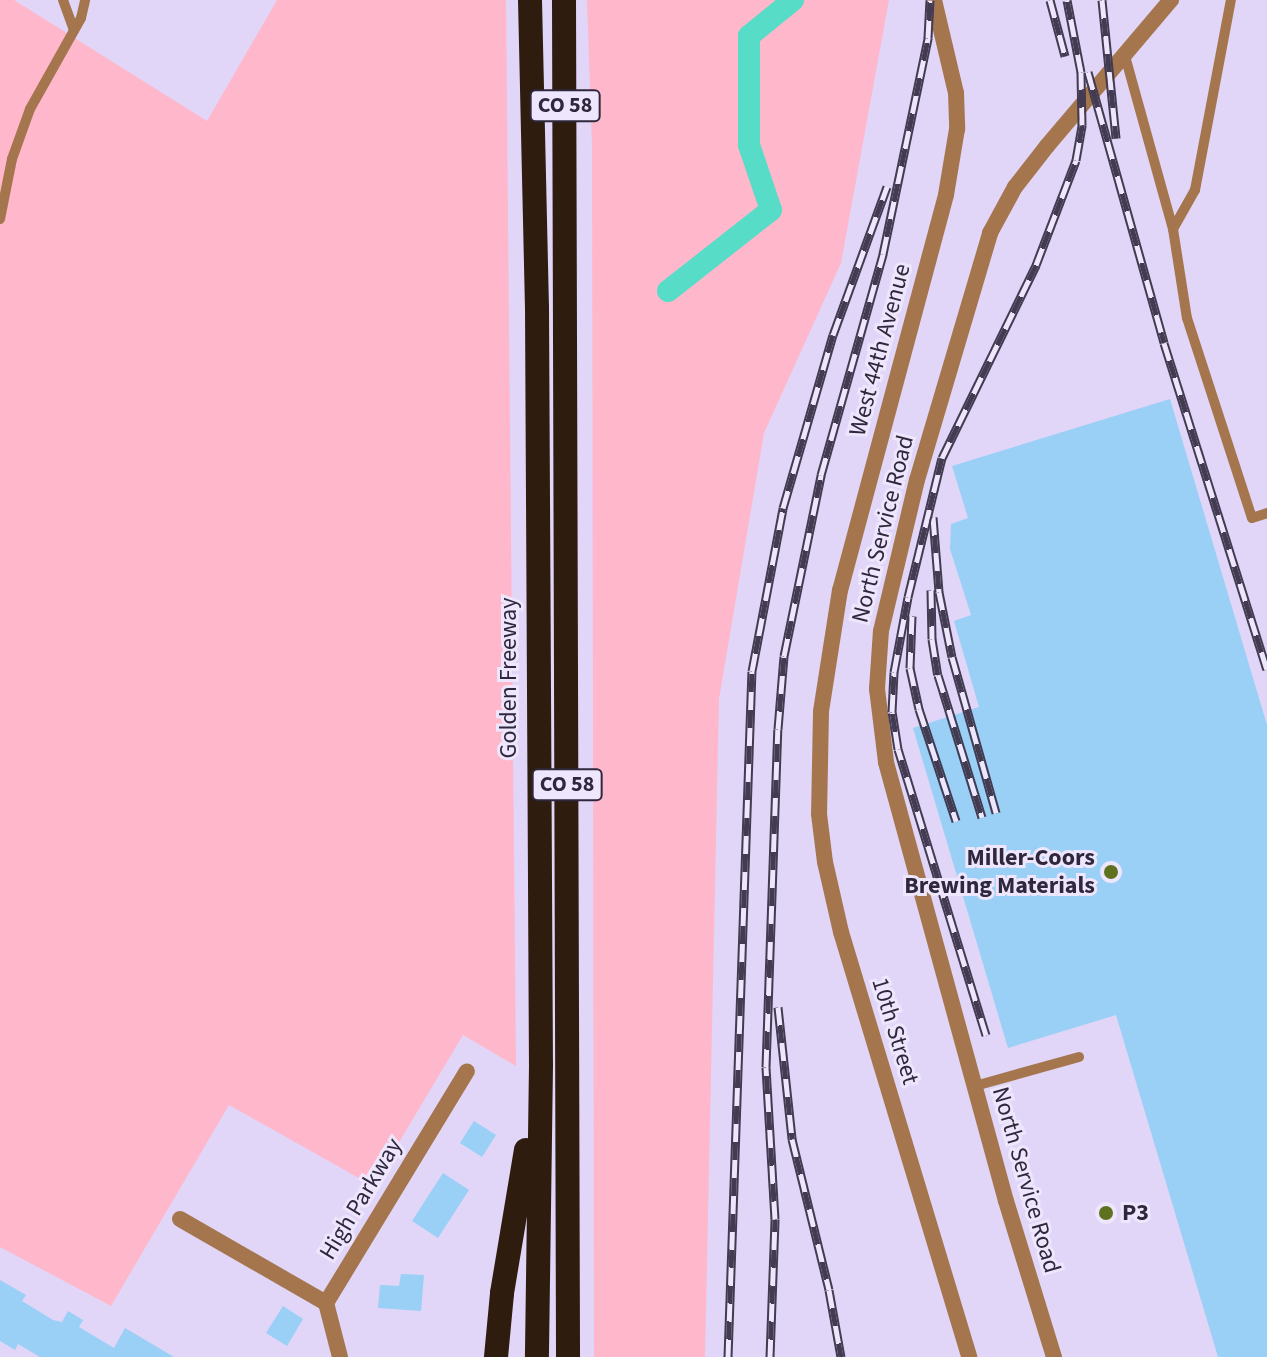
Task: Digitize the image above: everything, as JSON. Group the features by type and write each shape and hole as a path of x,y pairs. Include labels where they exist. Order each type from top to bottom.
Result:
{"highway":[{"name":"Golden Freeway","path":"530,0 537,308 541,1065 537,1357"},
{"name":"CO 58","path":"564,0 568,1357"},
{"path":"496,1357 502,1293 541,1065"}],"street":[{"name":"West 44th Avenue","path":"821,712 840,590 946,195 957,129 956,93 934,0"},
{"name":"North Service Road","path":"1054,1357 886,762 877,689 881,631 917,480 990,233 1015,187 1171,0"},
{"name":"10th Street","path":"821,712 819,814 825,862 841,932 966,1355"},
{"name":"High Parkway","path":"326,1303 467,1071"},
{"path":"180,1219 326,1303 340,1357"}],"lane":[{"path":"63,0 74,30"},
{"path":"0,219 12,159 30,109 74,30 85,0"},
{"path":"1173,229 1195,190 1231,0"},
{"path":"1125,56 1173,229 1187,318 1252,518 1267,513"},
{"path":"975,1086 1079,1057"}],"shaded area":[{"path":"0,0 14,0 207,121 277,0 506,0 516,1066 463,1035 373,1186 229,1105 111,1306 0,1247"},
{"path":"587,0 889,0 841,263 764,433 719,699 705,1357 594,1357 592,145"}],"building":[{"name":"Miller-Coors Brewing Materials","path":"1170,399 1267,725 1267,1357 1218,1357 1116,1015 1008,1048 913,728 979,707 954,621 971,615 950,549 951,524 968,518 952,466"},
{"path":"474,1121 496,1135 482,1157 460,1143"},
{"path":"443,1173 469,1190 438,1238 412,1221"},
{"path":"401,1274 424,1275 421,1311 378,1308 380,1285 399,1286"},
{"path":"0,1280 26,1295 22,1301 53,1320 62,1322 68,1311 83,1320 79,1327 114,1348 125,1328 174,1357 40,1357 18,1344 15,1350 0,1341"},
{"path":"283,1306 303,1319 287,1346 266,1333"}],"waterway":[{"path":"668,291 771,210 749,145 749,36 793,0"}],"railway":[{"path":"770,1357 775,1219 766,1067 778,729 784,656 821,475 883,254 928,38 930,0"},
{"path":"1050,0 1065,56"},
{"path":"986,1035 898,749 892,712 894,672 908,597 942,458 1036,265 1076,160 1082,125 1081,72 1067,0"},
{"path":"1102,0 1116,138"},
{"path":"1088,72 1164,343 1267,669"},
{"path":"728,1357 752,671 783,508 833,335 887,187"},
{"path":"933,517 939,592 952,657 996,813"},
{"path":"931,590 932,639 938,675 982,817"},
{"path":"912,616 910,668 919,709 956,821"},
{"path":"778,1007 792,1139 829,1290 841,1357"}],"place":[{"name":"Miller-Coors Brewing Materials","path":"1111,872"},
{"name":"P3","path":"1106,1213"}]}
